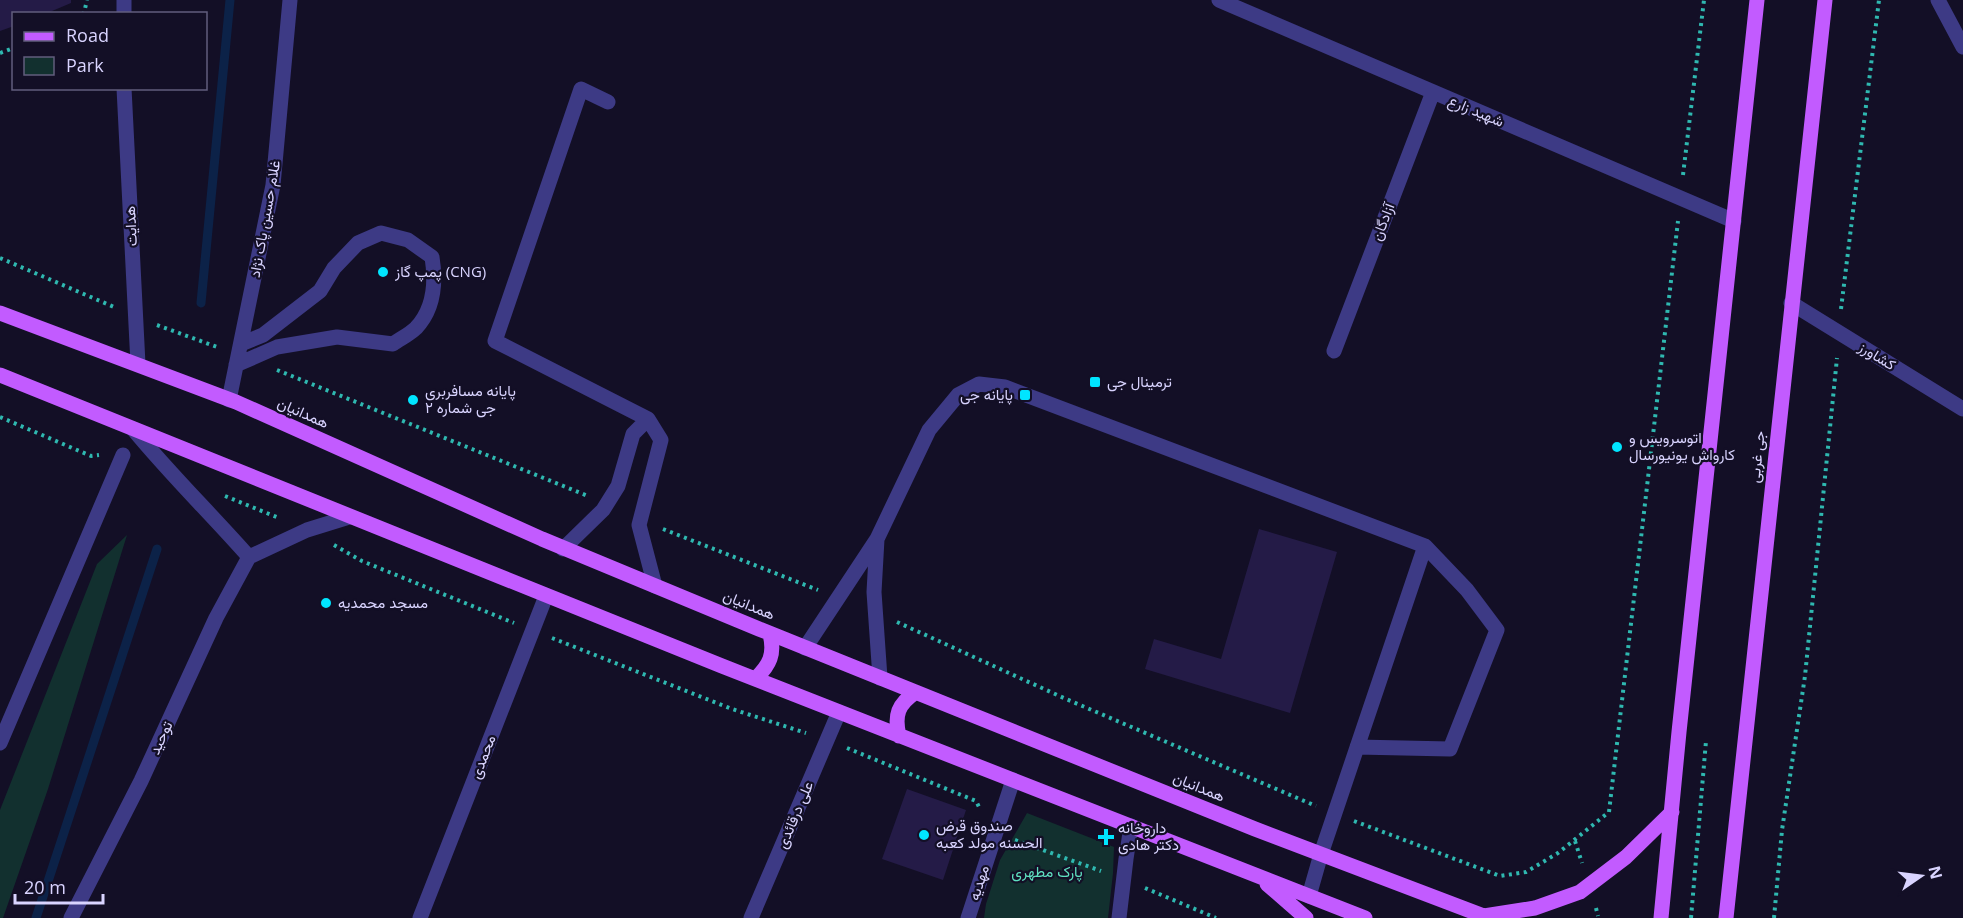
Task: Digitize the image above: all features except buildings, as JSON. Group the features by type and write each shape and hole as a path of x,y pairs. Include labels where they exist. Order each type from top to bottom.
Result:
{"main road":[{"path":"1661,918 1757,0"},
{"name":"جی غربی","path":"1726,918 1825,0"},
{"name":"همدانیان","path":"0,313 229,400 563,549 770,634 1321,854 1486,917"},
{"path":"0,375 546,596 1365,918"},
{"path":"755,679 763,672 770,660 773,647 770,634"},
{"path":"899,736 897,717 900,708 904,700 916,692"},
{"path":"1486,917 1535,908 1580,892 1626,857 1672,812"},
{"path":"1258,876 1306,918"}],"street":[{"name":"غلام حسین پاک نژاد","path":"229,400 243,362 241,344 273,185 290,0"},
{"name":"شهید زارع","path":"1219,0 1734,221"},
{"path":"1938,0 1963,47"},
{"path":"608,102 581,89 495,341 648,419 661,440 639,525 655,586"},
{"name":"هدایت","path":"124,90 138,364"},
{"name":"آزادگان","path":"1334,351 1433,92"},
{"path":"241,344 263,335 320,291 334,268 358,243 381,234 408,240 432,257 435,272 432,302 416,328 393,344 337,337 277,347 243,362"},
{"name":"کشاورز","path":"1791,303 1963,409"},
{"path":"805,648 877,539 929,430 958,394 979,384 1005,387 1425,546 1467,591 1497,630 1450,749 1357,747"},
{"path":"563,549 607,504 618,486 633,434 648,419"},
{"path":"133,429 249,557 307,530 350,517"},
{"path":"0,742 123,454"},
{"path":"877,539 874,592 880,678"},
{"path":"1309,896 1321,854 1425,546"},
{"name":"توحید","path":"71,918 141,781 216,618 249,557"},
{"name":"محمدی","path":"420,918 546,596"},
{"name":"علی درقائدی","path":"751,918 839,712"},
{"name":"مهدیه","path":"968,918 1013,780"},
{"path":"1119,918 1131,826"}],"path":[{"path":"876,613 1066,699 1336,814 1500,876 1526,872 1575,841 1610,812 1704,0"},
{"path":"1774,918 1782,830 1805,676 1846,259 1879,0"},
{"path":"243,362 564,485 607,504"},
{"path":"0,417 91,456 123,454"},
{"path":"224,496 307,530 362,561 532,631 732,709 828,740 976,801 996,833 1124,879 1216,918"},
{"path":"640,520 838,598"},
{"path":"1691,918 1706,741"}],"green space":[{"path":"127,535 48,789 3,918 0,918 0,810 97,564"},
{"name":"پارک مطهری","path":"1027,813 1114,847 1108,918 984,918 1000,860"}],"waterway":[{"path":"201,303 230,0"},
{"path":"36,918 157,549"}],"place":[{"name":"پمپ گاز (CNG)","path":"383,272"},
{"name":"ترمینال جی","path":"1095,382"},
{"name":"پایانه جی","path":"1025,395"},
{"name":"پایانه مسافربری جی شماره ۲","path":"413,400"},
{"name":"اتوسرویس و کارواش یونیورسال","path":"1617,447"},
{"name":"مسجد محمدیه","path":"326,603"},
{"name":"صندوق قرض الحسنه مولد کعبه","path":"924,835"},
{"name":"داروخانه دکتر هادی","path":"1106,837"}]}
